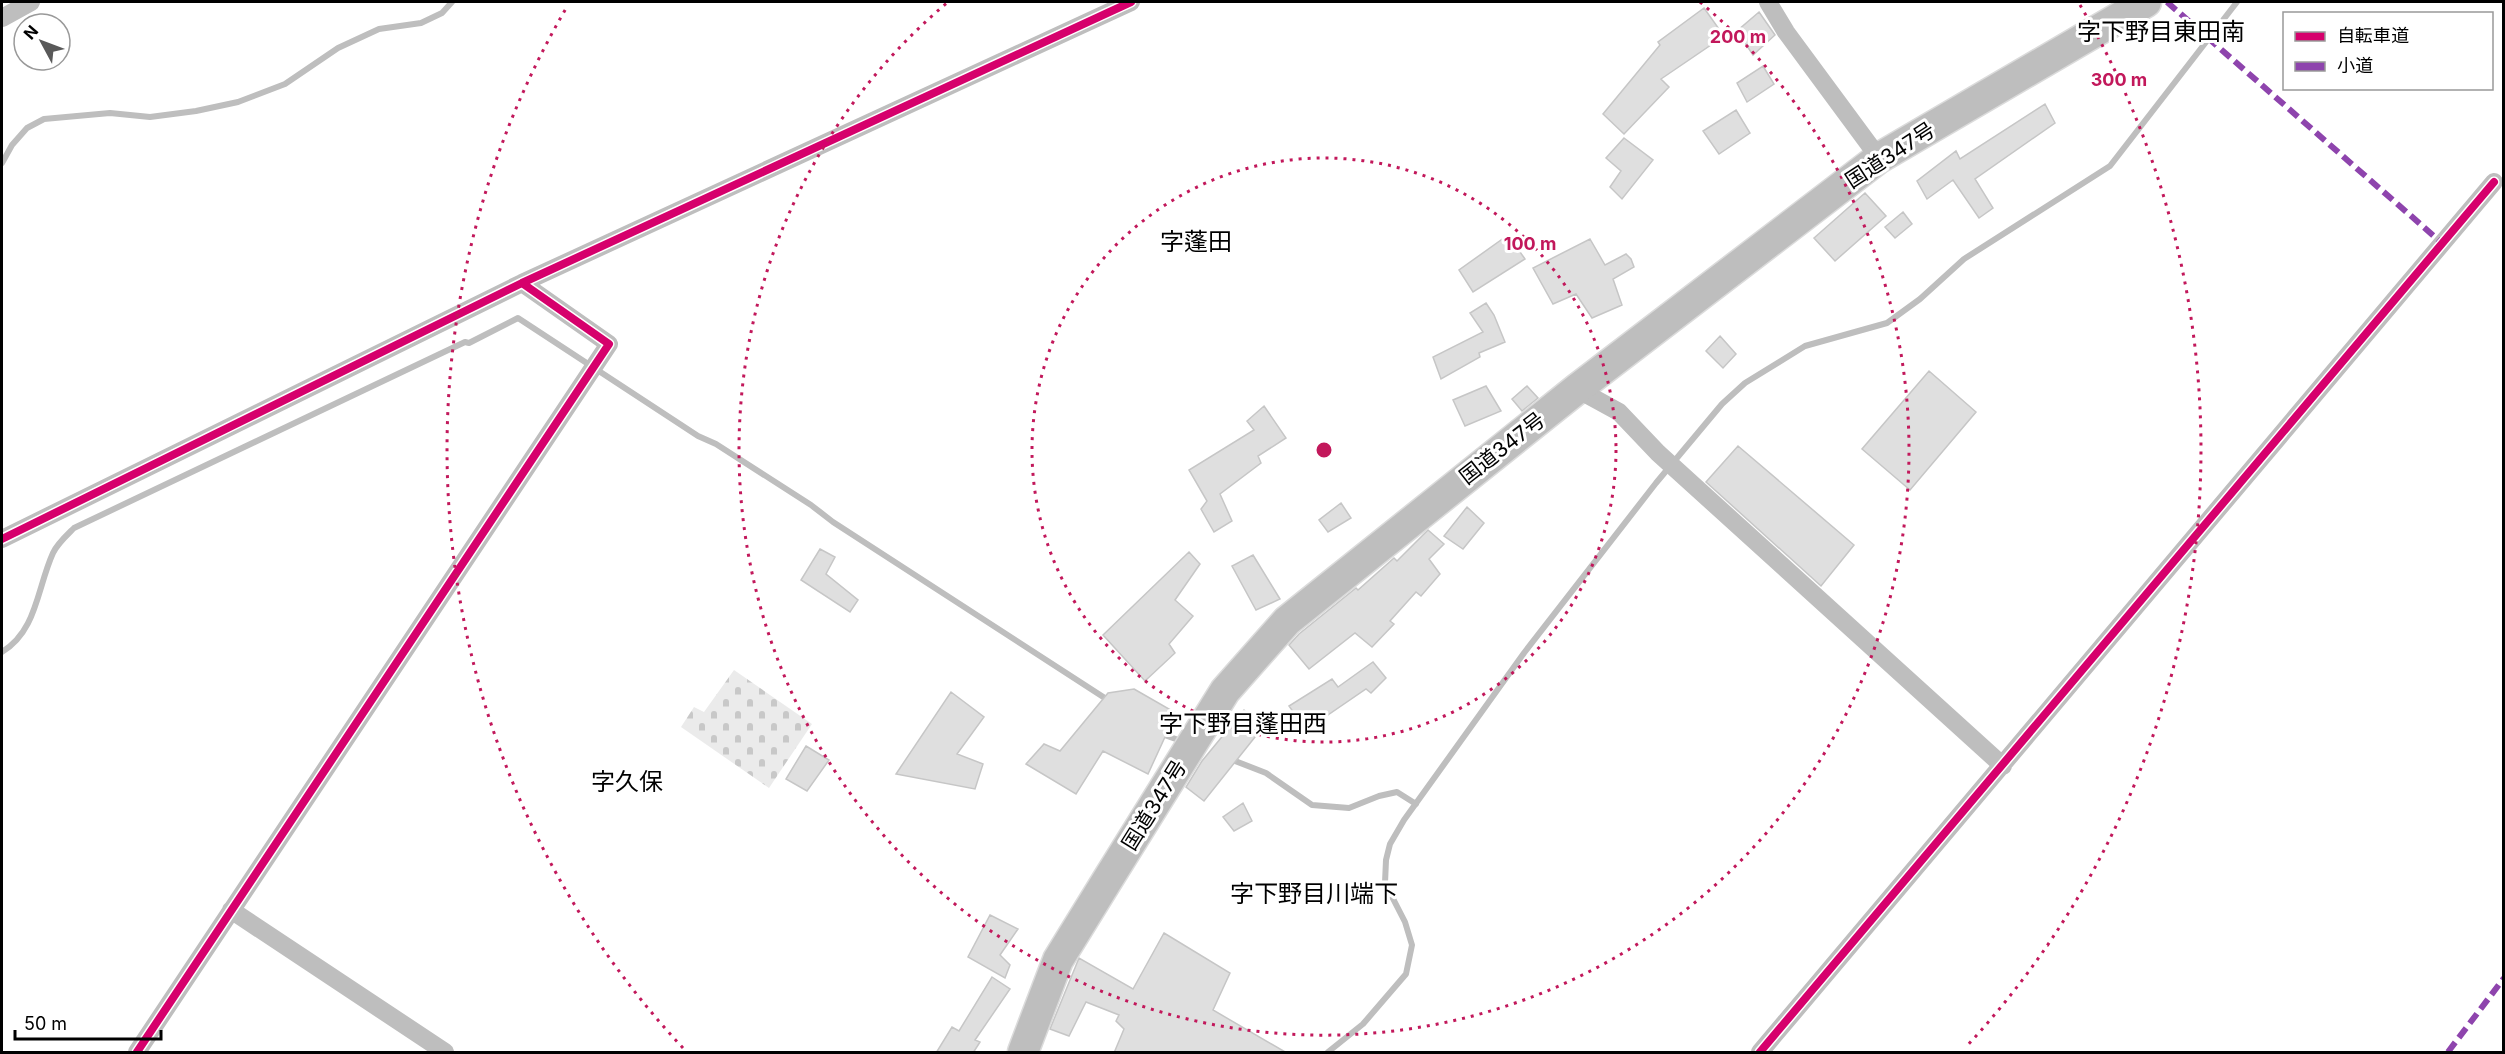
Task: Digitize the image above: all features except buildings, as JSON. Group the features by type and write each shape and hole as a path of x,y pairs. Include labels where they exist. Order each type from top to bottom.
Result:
{"highway":[{"name":"国道347号","path":"1023,1053 1058,960 1225,691 1287,621 1577,389 1879,158 2146,2"}],"street":[{"path":"2,18 31,2"},
{"path":"2,540 522,283 1131,2"},
{"path":"1768,2 1786,32 1879,158"},
{"path":"1760,1053 2494,182"},
{"path":"137,1053 609,344 522,283"},
{"path":"1577,389 1619,412 1658,453 2003,766"},
{"path":"231,910 445,1053"}],"green space":[{"path":"734,670 812,724 769,788 681,727 694,707 704,712"}],"waterway":[{"path":"2,163 12,145 27,128 44,119 110,113 150,117 196,111 238,102 285,84 338,48 379,29 421,23 442,13 452,2"},
{"path":"1328,1052 1363,1024 1406,974 1412,945 1405,922 1385,883 1386,860 1390,844 1404,820 1524,653 1656,483 1722,404 1745,383 1805,346 1887,323 1920,299 1964,259 2110,166 2237,2"},
{"path":"2,652 14,643 29,621 53,553 74,528 518,318 698,436 716,444 811,505 833,522 1111,702"},
{"path":"1159,733 1184,742"},
{"path":"1230,759 1266,773 1312,805 1349,808 1379,796 1397,792 1416,804"}],"marked path":[{"path":"2167,2 2443,244"},
{"path":"2448,1052 2504,978"}],"cycle path":[{"path":"2,539 522,283 1131,2"},
{"path":"1760,1052 2494,182"},
{"path":"137,1052 609,344 522,283"}],"district":[{"name":"字下野目東田南","path":"2161,31"},
{"name":"字蓬田","path":"1196,241"},
{"name":"字下野目蓬田西","path":"1243,723"},
{"name":"字久保","path":"627,781"},
{"name":"字下野目川端下","path":"1314,893"}]}
